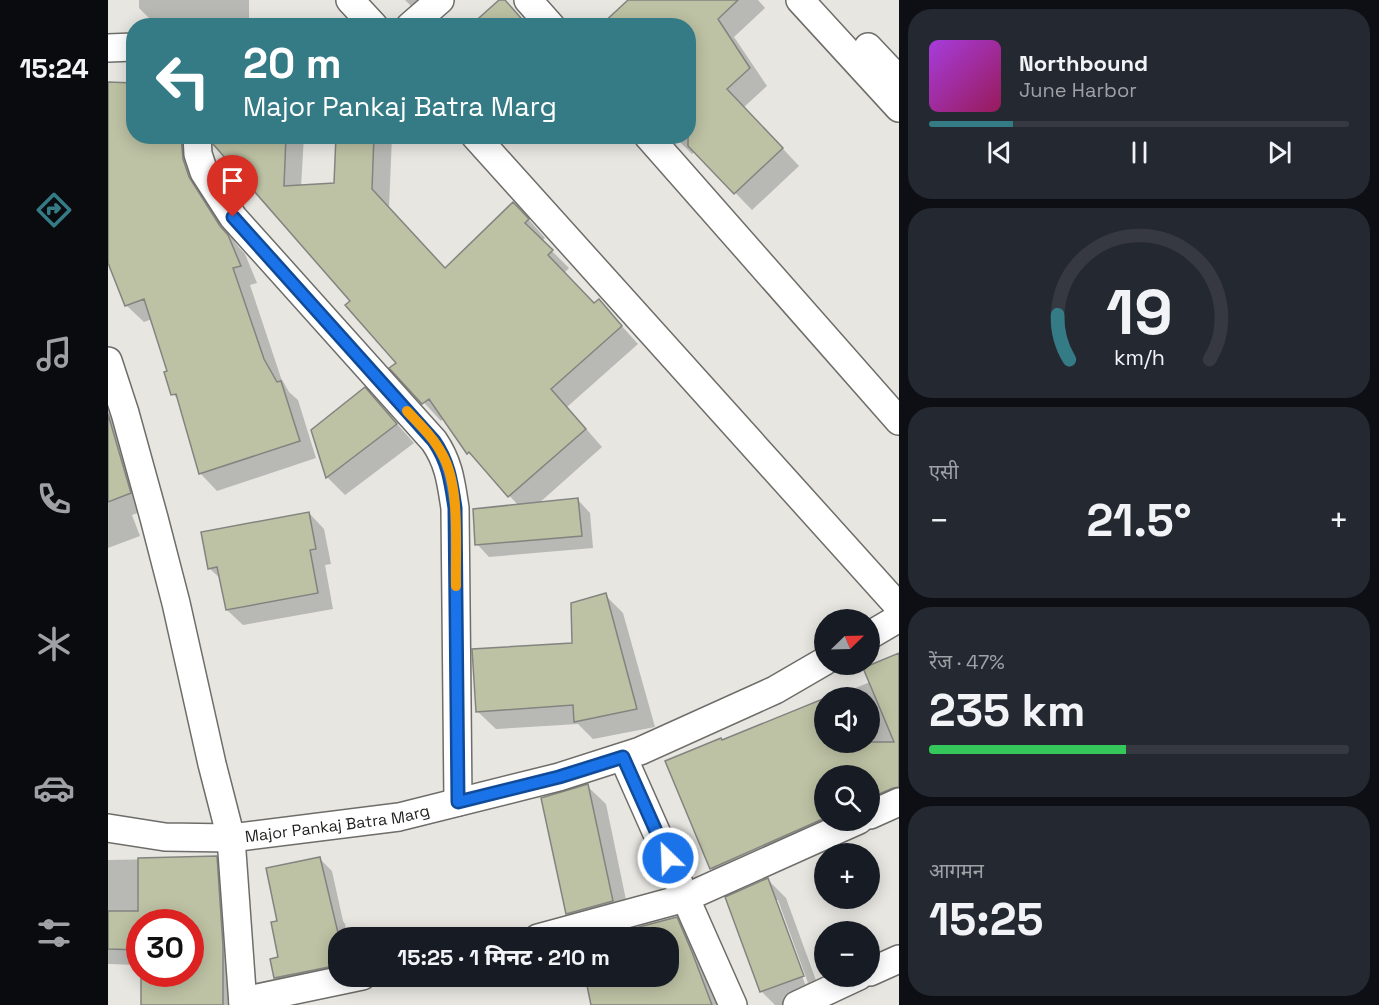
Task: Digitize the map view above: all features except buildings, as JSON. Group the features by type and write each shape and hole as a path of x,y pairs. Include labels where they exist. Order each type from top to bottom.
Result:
{"street":[{"path":"350,0 367,18"},
{"path":"419,18 440,0"},
{"path":"528,0 543,18"},
{"path":"800,0 899,108"},
{"path":"824,0 899,80"},
{"path":"108,48 126,47"},
{"path":"197,144 204,172 233,217 434,441 444,456 451,477 455,508 458,802"},
{"path":"482,144 899,607"},
{"path":"655,144 899,421"},
{"path":"108,361 125,414 176,603 231,838 243,1003 328,984"},
{"path":"880,629 899,618"},
{"name":"Major Pankaj Batra Marg","path":"108,828 165,837 231,838 399,817 559,777 640,751 775,690 814,667"},
{"path":"623,757 733,1005"},
{"path":"880,811 899,802"},
{"path":"579,927 686,898 835,831"},
{"path":"880,967 899,958"},
{"path":"796,1005 835,987"}],"slow traffic":[{"path":"407,411 434,441 444,456 451,477 455,508 456,586"}],"route":[{"path":"233,217 434,441 444,456 451,477 455,508 458,802 559,777 623,757 668,858"}]}
